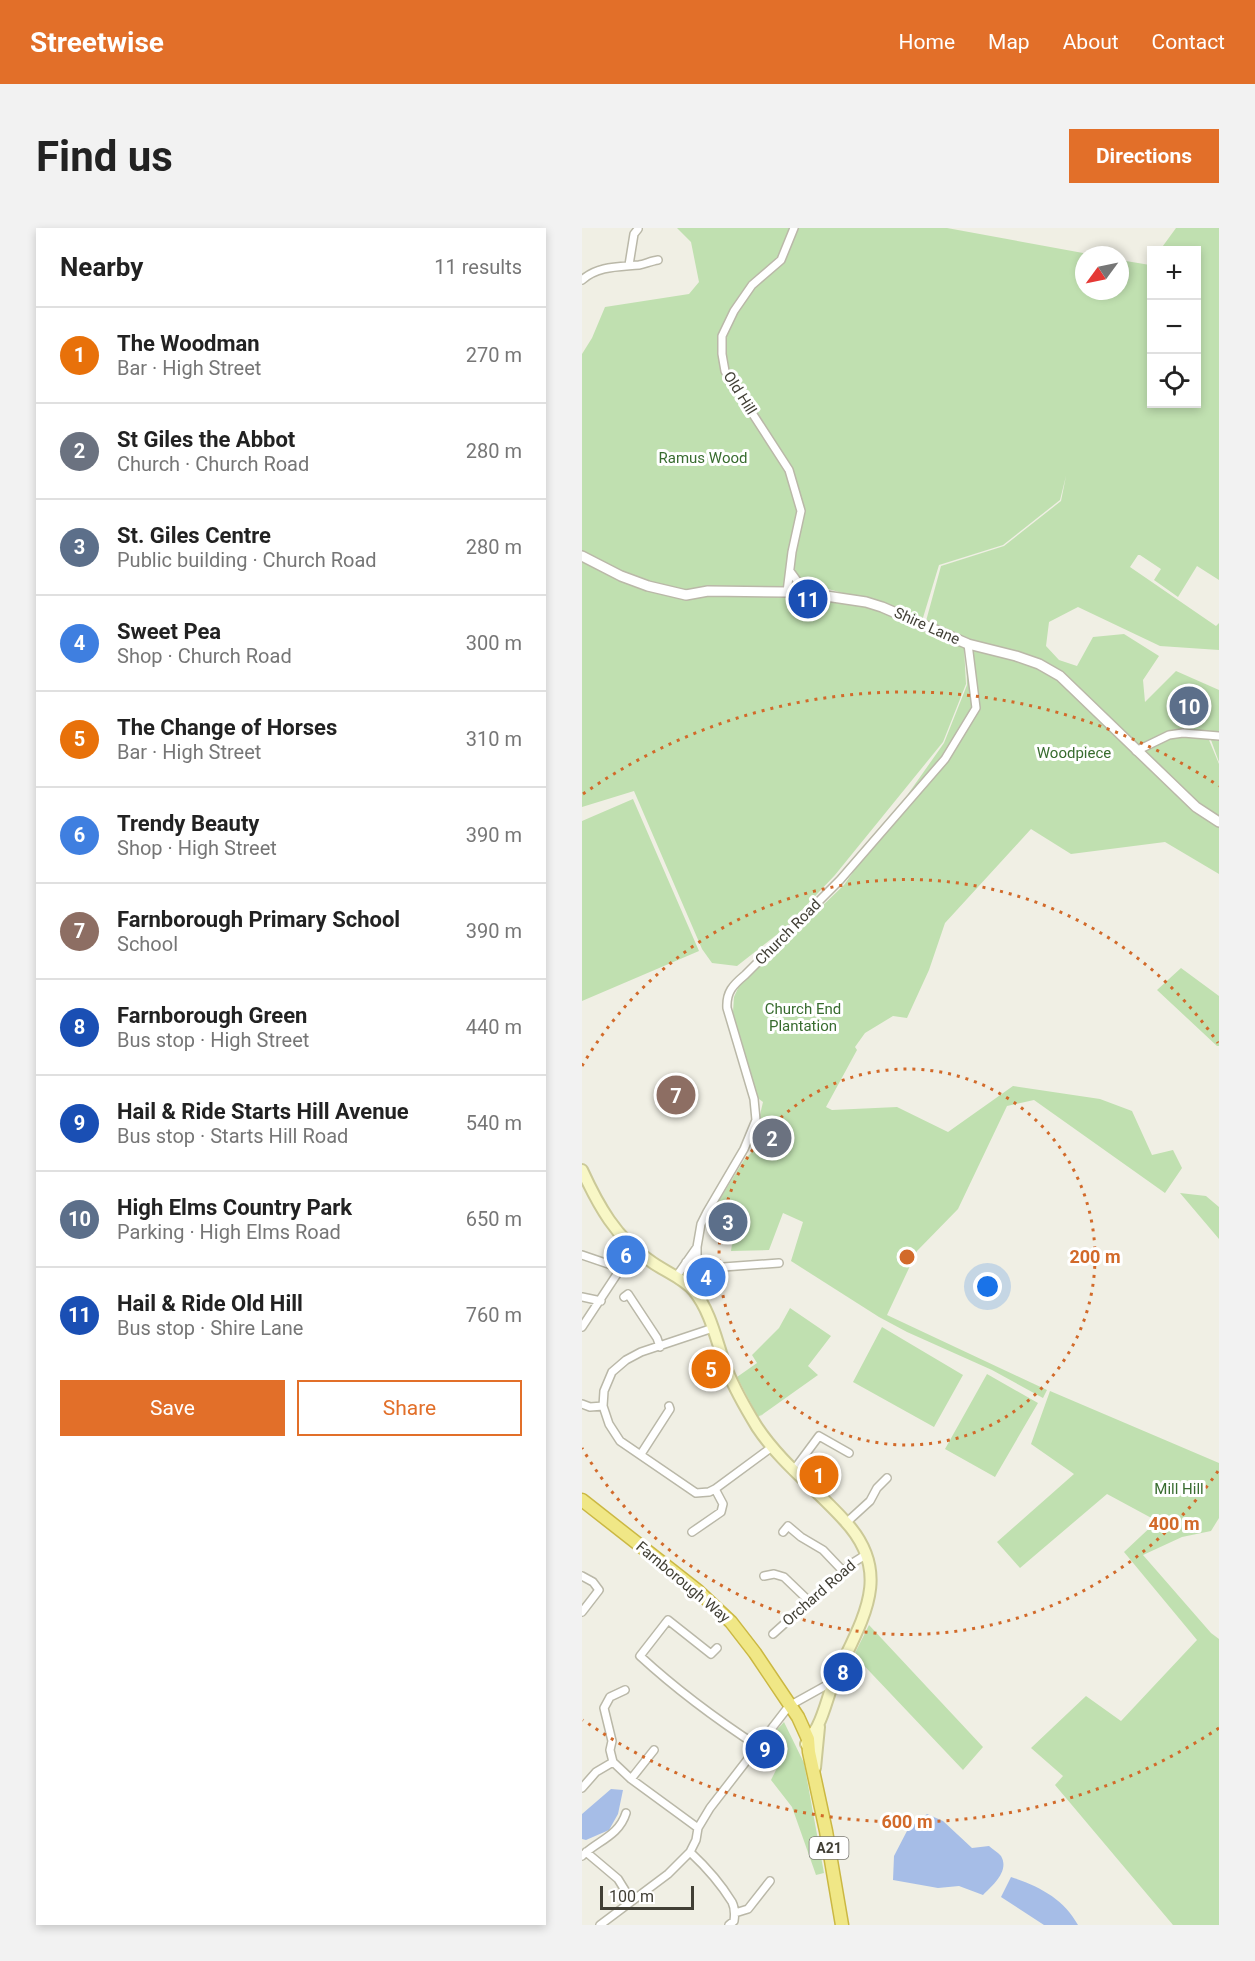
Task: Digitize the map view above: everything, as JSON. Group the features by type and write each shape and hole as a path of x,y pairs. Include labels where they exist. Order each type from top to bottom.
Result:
{"highway":[{"name":"Farnborough Way","path":"582,1500 698,1591 723,1614 749,1644 789,1706"},
{"name":"A21","path":"789,1706 798,1717 814,1772 842,1925"}],"main road":[{"path":"582,1170 606,1217 625,1240 642,1256 676,1277 694,1292 712,1328 731,1379 757,1426 793,1471 847,1522 867,1554 871,1577 865,1610 832,1684 819,1724 807,1746"},
{"path":"814,1772 819,1724"}],"street":[{"name":"Old Hill","path":"787,592 801,512 789,470 725,371 722,336 734,312 752,285 781,260 794,228"},
{"path":"629,265 634,234 638,229"},
{"path":"582,280 603,268 658,260"},
{"name":"Shire Lane","path":"582,556 621,576 648,586 686,595 708,591 787,592 848,598 882,607 968,644 1032,661 1060,676 1196,807 1219,822"},
{"path":"790,571 806,593"},
{"name":"Church Road","path":"694,1292 697,1285 697,1246 702,1224 744,1149 756,1120 754,1099 727,1008 727,998 733,985 840,880 945,759 976,708 968,644"},
{"path":"1136,751 1169,735 1183,733 1219,736"},
{"name":"Church Road","path":"676,1277 697,1246"},
{"path":"582,1255 628,1269 642,1256"},
{"path":"686,1262 696,1269 779,1263"},
{"path":"582,1327 621,1268"},
{"path":"624,1297 628,1294 657,1338 660,1347"},
{"path":"582,1298 601,1300"},
{"path":"712,1328 640,1352 612,1372 604,1391 603,1406 609,1424 620,1441 692,1491 705,1493 715,1489 772,1447"},
{"path":"582,1404 590,1407 603,1406"},
{"path":"641,1454 670,1409 669,1406"},
{"path":"793,1471 819,1436 849,1453"},
{"path":"847,1522 870,1501 877,1488 887,1478"},
{"path":"692,1532 721,1512 723,1504 715,1489"},
{"path":"783,1532 789,1526 823,1550 843,1571"},
{"name":"Orchard Road","path":"773,1635 851,1563 867,1554"},
{"path":"764,1576 774,1574 784,1576 809,1601"},
{"path":"582,1576 597,1586 598,1592 582,1612"},
{"path":"717,1648 711,1654 668,1620 640,1656 674,1687 759,1747"},
{"path":"600,1925 668,1874 690,1852 696,1840 698,1828 710,1808 789,1706 832,1684"},
{"path":"625,1690 610,1697 604,1708 612,1741 610,1750 613,1762 698,1828"},
{"path":"632,1779 654,1749"},
{"path":"582,1788 596,1772 613,1762"},
{"path":"626,1814 624,1821 614,1833 584,1854 618,1879 627,1890 631,1900"},
{"path":"690,1852 732,1903 735,1913 734,1921 729,1925"},
{"path":"735,1913 747,1909 770,1881"}],"green space":[{"path":"677,228 947,228 1075,252 1075,300 1129,300 1129,262 1147,264 1147,408 1201,408 1201,246 1163,246 1176,228 1219,228 1219,580 1197,566 1178,597 1154,580 1161,569 1140,555 1130,567 1216,626 1219,623 1219,650 1160,646 1078,607 1049,622 1046,646 1059,660 1077,666 1093,637 1124,634 1159,656 1143,680 1145,702 1176,671 1219,690 1219,740 1214,740 1219,741 1219,762 1211,740 1209,740 1219,764 1219,874 1165,842 1071,854 1031,829 945,923 929,970 907,1018 893,1016 865,1033 855,1047 857,1050 826,1107 832,1110 897,1107 948,1132 1013,1086 1100,1099 1132,1111 1152,1155 1173,1150 1182,1168 1165,1193 1034,1100 1007,1106 958,1209 917,1251 887,1315 1047,1390 1043,1398 992,1370 879,1317 791,1261 803,1222 783,1213 769,1250 731,1251 735,1223 715,1211 715,1207 744,1160 751,1153 763,1102 755,1096 733,1012 734,997 739,986 844,885 944,743 967,685 966,646 926,621 941,566 1004,546 1061,501 1066,476 1060,500 1003,545 939,565 922,621 883,604 806,583 804,590 686,592 648,584 582,553 582,354 592,338 605,307 689,294 699,282 691,242"},
{"path":"582,559 625,580 707,594 790,596 846,601 872,607 964,647 966,684 943,742 835,875 784,929 737,966 712,963 702,949 634,791 582,807"},
{"path":"633,799 699,951 582,1001 582,821"},
{"path":"1181,968 1219,996 1219,1046 1157,990"},
{"path":"1180,1193 1206,1196 1219,1207 1219,1239"},
{"path":"790,1308 831,1336 808,1366 818,1375 758,1417 737,1377 757,1363 752,1355 779,1328"},
{"path":"882,1327 963,1375 934,1427 853,1382"},
{"path":"987,1374 1038,1403 995,1477 945,1449"},
{"name":"Mill Hill","path":"1050,1391 1219,1463 1219,1518 1211,1531 1182,1537 1143,1555 1211,1633 1219,1639 1219,1925 1173,1925 1055,1785 1063,1776 1031,1748 1086,1696 1121,1721 1197,1640 1124,1552 1157,1521 1107,1494 1020,1568 997,1542 1074,1474 1031,1444"},
{"path":"869,1625 983,1747 963,1770 854,1655"},
{"path":"784,1722 804,1763 824,1873 816,1875 792,1807 771,1780 788,1748 773,1734"}],"water":[{"path":"611,1789 623,1790 618,1814 609,1830 586,1840 582,1839 582,1814"},
{"path":"927,1814 943,1821 972,1848 989,1846 1001,1856 1002,1873 983,1895 959,1886 938,1888 893,1880 894,1856 908,1829"},
{"path":"1011,1877 1050,1895 1066,1908 1078,1925 1044,1925 1001,1897"}],"place":[{"name":"Hail & Ride Old Hill","path":"808,599"},
{"name":"High Elms Country Park","path":"1189,706"},
{"name":"Farnborough Primary School","path":"676,1095"},
{"name":"St Giles the Abbot","path":"772,1138"},
{"name":"St. Giles Centre","path":"728,1222"},
{"name":"Trendy Beauty","path":"626,1255"},
{"name":"Sweet Pea","path":"706,1277"},
{"name":"The Change of Horses","path":"711,1369"},
{"name":"The Woodman","path":"819,1475"},
{"name":"Farnborough Green","path":"843,1672"},
{"name":"Hail & Ride Starts Hill Avenue","path":"765,1749"}],"park label":[{"name":"Ramus Wood","path":"703,458"},
{"name":"Woodpiece","path":"1074,753"},
{"name":"Church End Plantation","path":"803,1018"}]}
